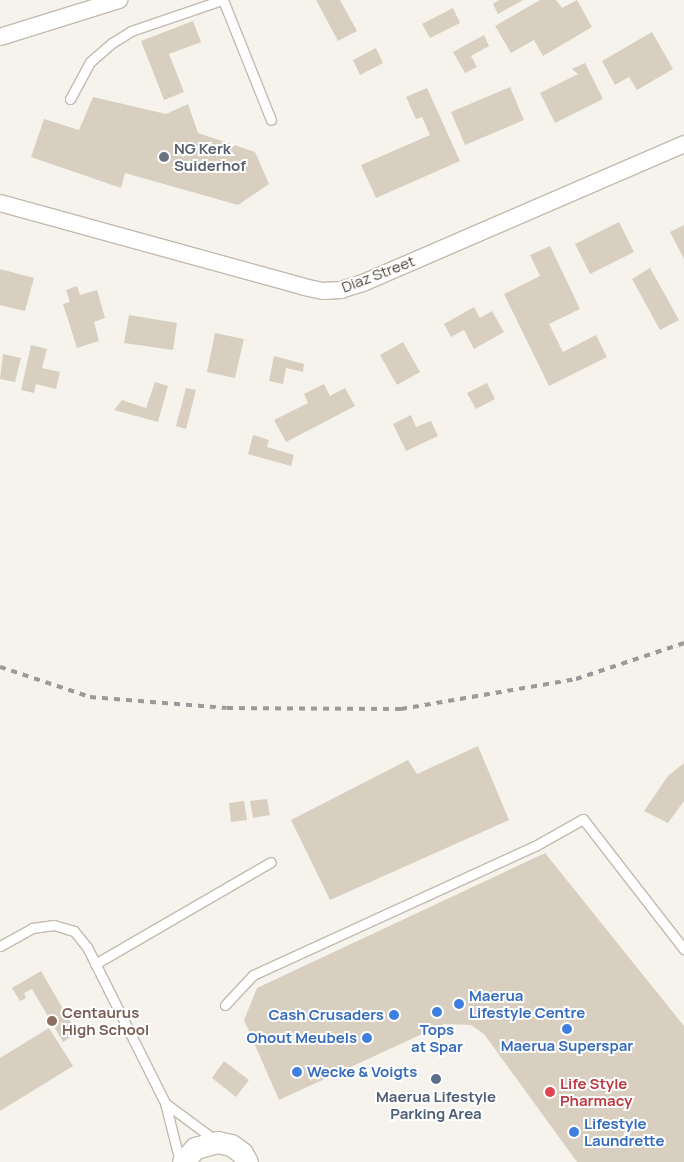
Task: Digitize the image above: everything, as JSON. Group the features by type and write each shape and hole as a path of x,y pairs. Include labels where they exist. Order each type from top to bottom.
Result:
{"street":[{"path":"0,37 119,0"},
{"name":"Diaz Street","path":"0,203 304,287 323,291 341,290 363,283 684,144"},
{"path":"181,1162 195,1148 217,1142 231,1145 242,1153 247,1162"}],"lane":[{"path":"70,100 90,62 112,43 131,31 222,0 271,120"},
{"path":"225,1005 252,975 536,846 583,819 684,949"},
{"path":"95,964 271,862"},
{"path":"0,946 32,928 54,925 74,931 87,947 165,1103 181,1162"},
{"path":"165,1103 197,1129 217,1142"}],"building":[{"path":"316,0 340,0 357,31 338,41"},
{"path":"499,0 523,0 498,14 493,4"},
{"path":"540,0 556,0 562,8 577,0 592,27 543,56 534,40 511,53 495,26"},
{"path":"453,8 460,23 430,38 422,24"},
{"path":"193,21 201,42 169,54 184,92 164,100 141,41"},
{"path":"652,32 673,69 637,90 629,77 615,85 602,61"},
{"path":"484,35 489,46 471,56 477,67 465,73 453,52"},
{"path":"376,48 383,63 360,75 353,60"},
{"path":"585,63 603,99 555,123 540,93 578,74 572,69"},
{"path":"510,87 524,120 465,145 451,112"},
{"path":"427,88 460,161 376,198 361,165 430,135 422,117 416,119 406,97"},
{"path":"93,97 166,114 188,104 198,133 255,152 269,184 238,205 125,173 121,188 31,157 44,119 79,130"},
{"path":"619,222 634,252 590,274 575,244"},
{"path":"684,225 684,259 670,232"},
{"path":"550,246 580,309 549,324 563,352 596,335 607,357 549,386 504,294 540,276 530,255"},
{"path":"650,268 679,320 660,330 632,279"},
{"path":"0,269 34,278 25,311 0,305"},
{"path":"77,286 80,295 97,290 105,318 94,322 99,341 77,348 63,304 70,302 66,290"},
{"path":"474,307 480,318 492,311 504,332 474,349 464,330 451,337 444,324"},
{"path":"129,315 177,323 173,350 124,343"},
{"path":"215,333 244,339 235,378 207,372"},
{"path":"403,342 420,372 397,385 380,355"},
{"path":"31,345 47,349 42,368 60,372 56,389 36,384 34,393 21,390"},
{"path":"3,354 21,358 15,382 0,379"},
{"path":"274,356 304,364 303,372 286,368 283,384 269,381"},
{"path":"155,382 168,386 158,422 114,410 122,400 146,408"},
{"path":"487,383 495,399 476,409 467,393"},
{"path":"324,384 330,396 345,388 355,406 286,442 274,420 308,403 304,394"},
{"path":"186,388 196,390 186,429 176,426"},
{"path":"411,415 416,427 431,421 438,436 406,451 393,424"},
{"path":"253,435 269,440 267,447 294,455 291,466 248,454"},
{"path":"478,746 509,820 330,900 291,820 408,760 417,774"},
{"path":"684,763 684,801 668,823 644,811 668,776"},
{"path":"267,799 270,815 253,818 250,801"},
{"path":"244,801 247,820 231,822 229,803"},
{"name":"Maerua Lifestyle Centre","path":"545,853 684,1026 684,1162 577,1162 484,1034 471,1025 444,1024 279,1100 244,1020 257,988"},
{"path":"41,971 77,1033 63,1042 32,989 24,993 26,998 20,1001 12,988"},
{"path":"49,1028 73,1066 0,1111 0,1058"},
{"path":"224,1061 249,1080 236,1097 212,1078"}],"railway":[{"path":"0,667 90,697 227,708 401,709 576,679 684,643"}],"place":[{"name":"NG Kerk Suiderhof","path":"164,157"},
{"name":"Maerua Lifestyle Centre","path":"459,1004"},
{"name":"Tops at Spar","path":"437,1012"},
{"name":"Cash Crusaders","path":"394,1015"},
{"name":"Centaurus High School","path":"52,1021"},
{"name":"Maerua Superspar","path":"567,1029"},
{"name":"Ohout Meubels","path":"367,1038"},
{"name":"Wecke & Voigts","path":"297,1072"},
{"name":"Maerua Lifestyle Parking Area","path":"436,1079"},
{"name":"Life Style Pharmacy","path":"550,1092"},
{"name":"Lifestyle Laundrette","path":"574,1132"}]}
